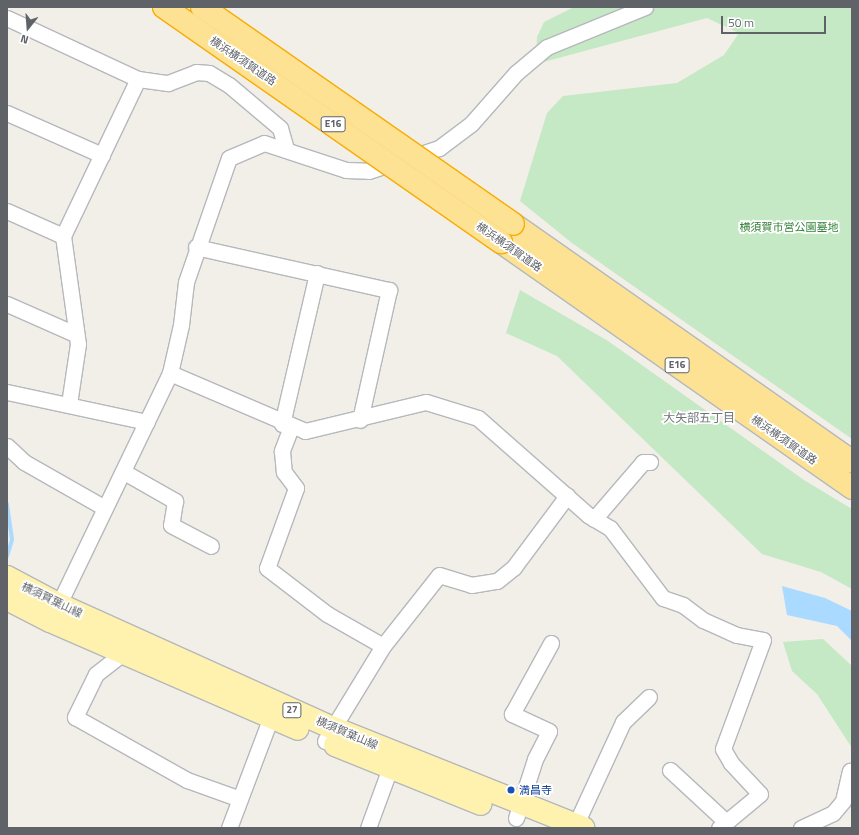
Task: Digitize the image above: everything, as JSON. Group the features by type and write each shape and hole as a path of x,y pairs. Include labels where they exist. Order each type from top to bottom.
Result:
{"highway":[{"name":"横浜横須賀道路","path":"164,7 852,461"},
{"name":"横浜横須賀道路","path":"202,7 852,488"}],"main road":[{"name":"横須賀葉山線","path":"7,577 54,613 123,653 271,717 328,734 390,768 519,811 578,827"},
{"name":"横須賀葉山線","path":"7,599 54,613 328,734 519,811 542,828"}],"street":[{"path":"54,613 124,472 170,373 181,325 186,282 196,247 229,158 264,143 346,170 369,171 439,148 471,124 516,73 547,47 645,7"},
{"path":"7,18 138,79 168,83 196,72 209,73 229,85 280,128 286,149"},
{"path":"69,404 78,344 75,334 63,236 138,79"},
{"path":"7,114 102,154"},
{"path":"7,211 63,236"},
{"path":"196,247 389,290 360,420"},
{"path":"317,274 282,451 284,472 296,488 267,568 327,614 383,646"},
{"path":"7,304 75,334"},
{"path":"170,373 287,425 305,431 360,420 399,406 426,402 450,407 478,418 594,519 610,528 662,598 683,605 702,620 737,635 763,640 723,749 731,763 760,794 722,824 670,770"},
{"path":"7,392 69,404 147,422"},
{"path":"7,446 24,462 105,508"},
{"path":"594,519 643,462 650,462"},
{"path":"124,472 175,501 171,525 211,546"},
{"path":"328,734 383,646 439,575 471,585 497,581 514,567 567,496"},
{"path":"519,811 535,759 549,731 512,714 551,643"},
{"path":"123,653 96,674 76,717 187,780 240,799"},
{"path":"578,827 623,722 649,697"},
{"path":"229,828 271,717"},
{"path":"368,828 390,768"},
{"path":"801,828 833,813 843,801 850,771"}],"green space":[{"name":"横須賀市営公園墓地","path":"574,7 852,7 852,439 572,243 520,201 547,113 563,96 677,83 724,55 739,33 707,18 536,64 537,37 544,22"},
{"path":"520,290 608,341 804,480 852,509 852,589 821,572 762,554 557,356 506,333"},
{"path":"823,639 852,666 852,748 817,694 792,671 783,642"}],"water":[{"path":"782,586 825,598 852,611 852,641 837,626 787,615"}],"waterway":[{"path":"7,504 12,540 7,556"}],"place":[{"name":"満昌寺","path":"511,790"}],"district":[{"name":"大矢部五丁目","path":"699,418"}]}
